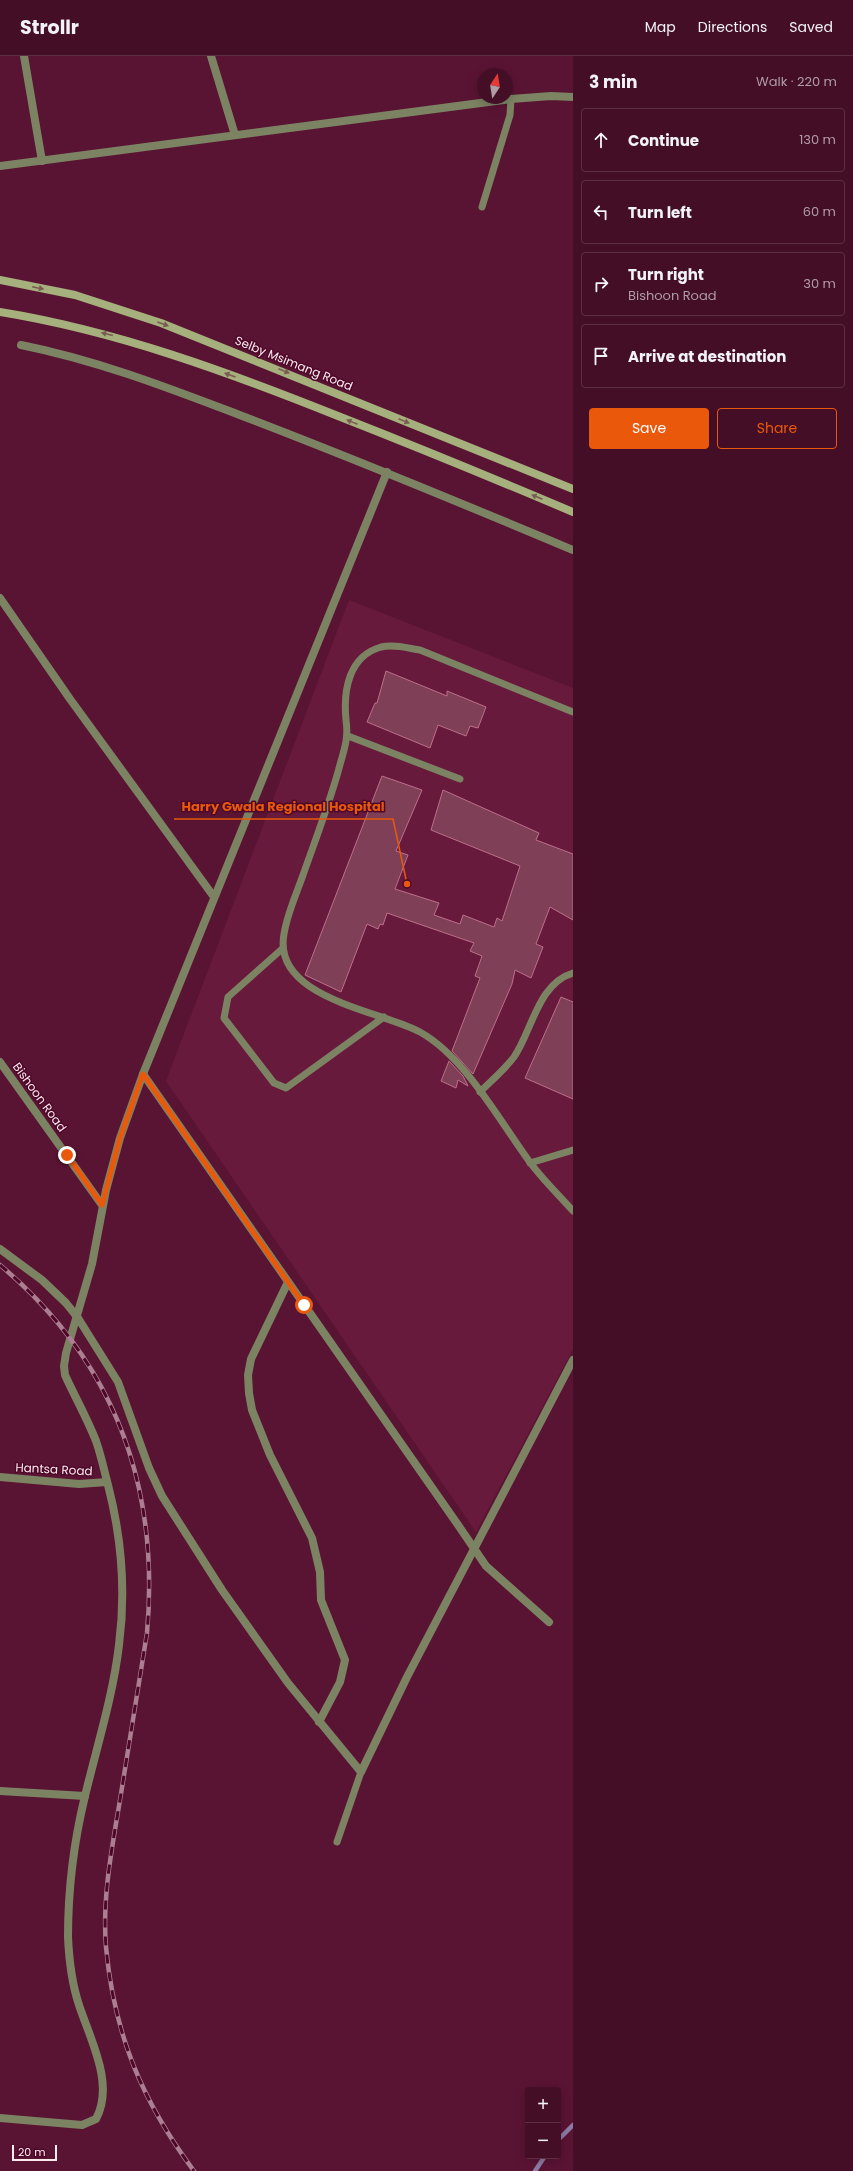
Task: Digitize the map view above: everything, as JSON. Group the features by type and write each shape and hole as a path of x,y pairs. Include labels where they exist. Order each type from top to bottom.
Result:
{"main road":[{"name":"Selby Msimang Road","path":"0,280 76,296 162,323 573,489"},
{"path":"0,312 49,320 119,337 192,360 295,399 573,512"}],"street":[{"path":"24,56 42,161"},
{"path":"212,56 234,135"},
{"path":"513,99 551,96 573,97"},
{"path":"0,166 477,103"},
{"path":"21,346 80,358 112,368 317,444 573,550"},
{"path":"0,2118 82,2125 96,2119 102,2104 101,2076 93,2044 78,2003 69,1945 70,1885 85,1796 113,1682 119,1646 123,1602 119,1541 107,1482 96,1440 65,1374 64,1366 66,1353 78,1318 92,1264 102,1205 120,1138 143,1074 387,472"},
{"path":"0,598 70,699 214,897"},
{"name":"Bishoon Road","path":"0,1062 102,1205"},
{"path":"143,1074 456,1522 473,1550 486,1566 549,1622"},
{"path":"0,1249 42,1280 66,1303 78,1318 118,1382 149,1468 162,1496 227,1596 288,1682 361,1772 473,1550 573,1360"},
{"path":"288,1282 252,1359 248,1375 249,1393 252,1410 270,1455 312,1538 320,1572 321,1600 345,1660 340,1682 319,1722"},
{"name":"Hantsa Road","path":"0,1477 79,1484 107,1482"},
{"path":"0,1791 85,1796"}],"lane":[{"path":"482,207 510,115 511,104"},
{"path":"573,712 420,650 398,646 382,647 367,653 357,661 350,673 346,692 348,736 332,794 287,920 282,949 286,962 299,980 314,990 420,1032 441,1047 463,1069 530,1163 573,1211"},
{"path":"348,736 460,779"},
{"path":"282,949 228,997 224,1011 224,1018 274,1084 286,1088 384,1017"},
{"path":"480,1092 514,1057 545,995 558,981 573,973"},
{"path":"530,1163 573,1150"},
{"path":"337,1842 361,1772"}],"shaded area":[{"path":"349,600 573,688 573,1349 476,1532 166,1081"}],"building":[{"path":"386,671 447,696 447,691 486,707 478,728 470,726 466,736 438,725 430,748 367,722 375,703 377,703"},
{"path":"382,776 422,790 396,851 408,855 395,889 439,903 434,915 460,924 463,915 494,927 497,918 502,921 520,866 431,830 443,790 539,833 536,840 573,854 573,920 550,907 536,944 543,947 531,978 515,970 512,984 473,1074 452,1051 480,978 475,976 482,956 470,951 474,943 387,913 383,925 380,924 378,929 367,924 341,992 305,975"},
{"path":"561,997 573,1002 573,1099 525,1078"},
{"path":"449,1061 463,1076 468,1086 458,1080 456,1088 441,1081"}],"waterway":[{"path":"561,2137 573,2125"},
{"path":"535,2171 543,2159"}],"railway":[{"path":"0,1265 40,1302 73,1342 100,1385 121,1430 136,1477 146,1527 149,1579 147,1633 108,1873 105,1910 106,1947 116,2009 124,2038 134,2065 145,2092 159,2119 194,2171"}],"place":[{"name":"Harry Gwala Regional Hospital","path":"407,884"}],"route":[{"path":"67,1155 102,1205 120,1138 143,1074 304,1305"}]}
